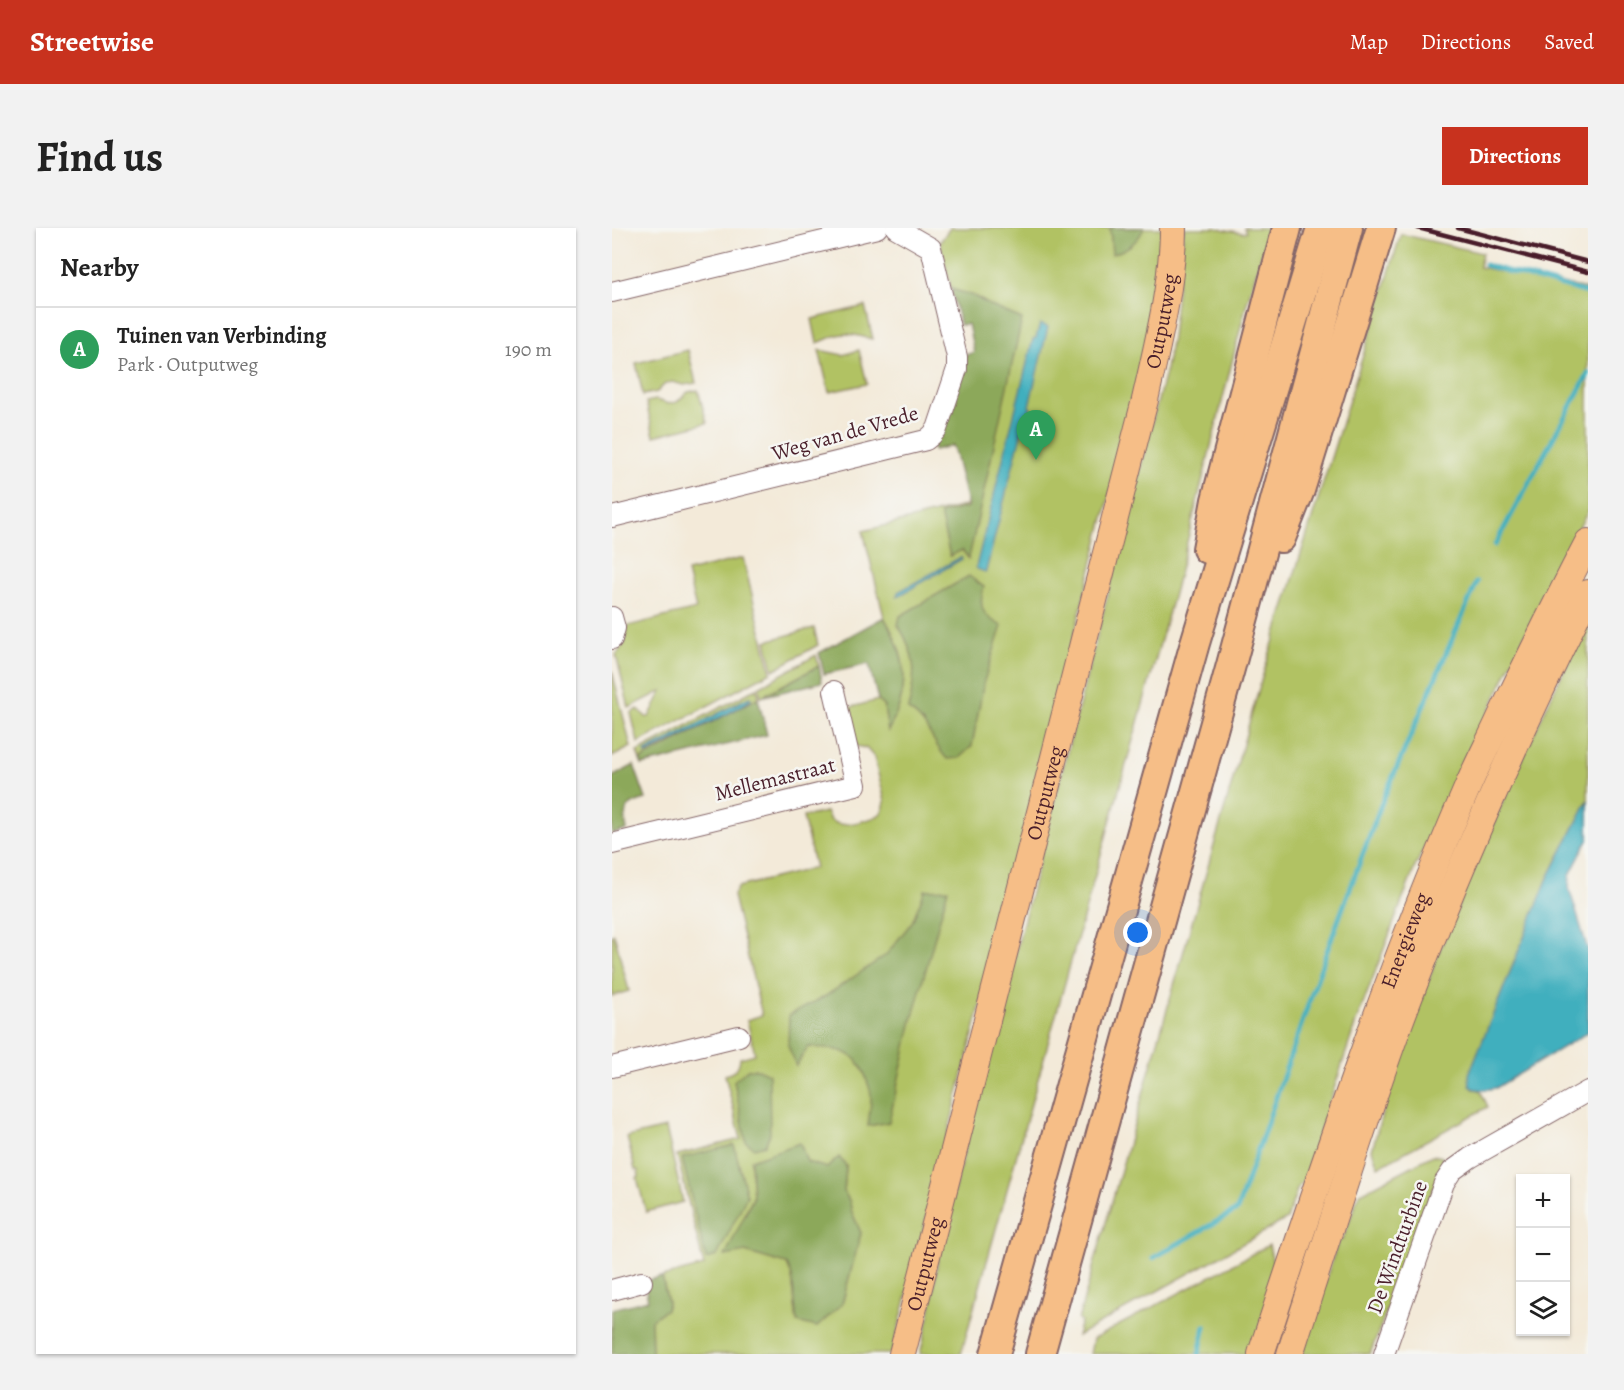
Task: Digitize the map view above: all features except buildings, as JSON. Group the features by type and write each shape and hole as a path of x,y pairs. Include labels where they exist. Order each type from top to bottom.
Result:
{"highway":[{"path":"1182,691 1216,500 1286,228"},
{"path":"995,1354 1195,643 1333,234"},
{"path":"1040,1354 1231,665 1333,234"},
{"path":"1231,665 1300,490 1377,240"}],"main road":[{"name":"Outputweg","path":"902,1354 1145,400 1166,295 1173,228"},
{"name":"Energieweg","path":"1261,1354 1365,1043 1418,906 1468,784 1542,630 1588,542"},
{"name":"Energieweg","path":"1290,1354 1397,1030 1483,815 1541,687 1588,593"}],"street":[{"path":"612,292 877,228"},
{"name":"Weg van de Vrede","path":"612,517 926,440 932,435 937,429 957,369 957,357 931,248 896,228"},
{"path":"612,616 615,627 612,639"},
{"name":"Mellemastraat","path":"612,844 856,784 834,691"},
{"path":"612,1067 739,1035"},
{"name":"De Windturbine","path":"1384,1354 1444,1183 1452,1171 1470,1158 1588,1091"},
{"path":"612,1290 642,1282"}],"green space":[{"path":"950,228 1162,228 1163,235 1147,348 892,1354 652,1354 651,1320 666,1309 668,1303 662,1277 704,1266 677,1155 741,1139 725,1075 736,1069 740,1058 755,1054 747,1020 762,1015 733,896 738,887 815,868 803,817 826,812 834,823 847,824 877,816 884,808 885,801 874,757 866,748 856,746 844,709 878,700 884,707 888,730 896,715 903,686 902,659 884,617 863,531 967,505 968,507 941,514 950,556 962,550 968,558 991,306 974,296 951,289 940,242","holes":["800,1144 806,1162 827,1168 839,1157 846,1166 844,1192 861,1233 842,1304 817,1327 797,1322 792,1276 787,1264 745,1252 744,1214 753,1198 751,1160"]},
{"path":"1110,228 1144,228 1131,245 1112,254"},
{"path":"1184,228 1216,228 1243,233 1246,232 1244,228 1269,230 1246,306 1175,590 961,1354 920,1354 931,1309 940,1245 1166,369 1172,337"},
{"path":"1401,234 1482,253 1479,267 1588,289 1588,511 1555,572 1415,867 1355,1025 1304,1180 1298,1187 1287,1219 1077,1336 1081,1321 1078,1320 1262,678"},
{"path":"951,289 974,296 1022,319 969,558 962,550 950,556 940,514 968,507 953,446 934,450 933,444 963,356 974,352 968,324 960,325"},
{"path":"865,306 873,339 844,334 817,343 812,319"},
{"path":"688,350 696,383 684,385 672,382 665,384 657,392 643,395 636,363"},
{"path":"819,350 843,355 859,350 867,384 829,392"},
{"path":"698,390 707,423 654,436 646,402 656,400 669,404 677,402 688,392"},
{"path":"743,558 771,672 638,743 631,713 638,709 649,717 662,691 629,708 616,655 625,643 628,626 696,609 687,572"},
{"path":"969,576 984,587 981,601 984,611 1002,626 984,681 972,746 959,758 947,759 925,726 908,710 914,666 909,647 898,625 900,616"},
{"path":"884,617 898,646 904,673 900,701 888,731 884,707 878,700 869,664 824,674 819,653"},
{"path":"1588,622 1588,800 1547,880 1473,1089 1480,1090 1488,1107 1378,1167 1372,1150 1391,1082 1440,949 1503,801"},
{"path":"814,628 818,645 773,670 766,641"},
{"path":"816,655 819,666 761,697 759,687"},
{"path":"819,666 822,682 761,697"},
{"path":"612,671 631,747 612,757"},
{"path":"757,688 759,697 728,713 751,700 749,697 646,752 646,754 725,715 640,760 637,752"},
{"path":"758,698 767,735 642,765 640,760"},
{"path":"634,765 646,799 634,803 627,809 625,817 627,830 612,834 612,777"},
{"path":"948,889 912,1020 889,1122 868,1126 870,1092 862,1068 857,1061 844,1052 808,1047 796,1066 788,1045 789,1015 824,997 886,955 912,922 925,890"},
{"path":"614,934 629,991 612,996 612,935"},
{"path":"748,1069 757,1069 769,1074 770,1134 765,1145 754,1148 746,1142 734,1081"},
{"path":"666,1128 683,1202 646,1212 637,1178 639,1177 638,1170 635,1170 627,1137"},
{"path":"800,1143 807,1162 827,1168 839,1157 846,1166 844,1192 861,1233 842,1304 817,1327 797,1322 792,1276 787,1264 745,1252 725,1256 753,1198 751,1160"},
{"path":"734,1145 747,1196 717,1256 706,1259 682,1158"},
{"path":"1433,1155 1442,1157 1444,1166 1440,1171 1370,1354 1302,1354 1338,1242 1343,1239 1359,1194"},
{"path":"1269,1245 1274,1267 1271,1277 1275,1280 1251,1354 1090,1354 1093,1339"},
{"path":"662,1277 668,1303 666,1309 651,1320 652,1354 612,1354 612,1309 648,1300 644,1281"}],"water":[{"path":"1040,324 1048,327 1029,406 1031,409 1026,415 985,572 976,567 1033,339 1036,338"},
{"path":"961,557 962,559 897,597 898,592"},
{"path":"749,697 751,700 727,714 646,754 645,752"},
{"path":"1588,800 1588,840 1570,875 1569,888 1588,950 1588,1032 1496,1088 1482,1090 1473,1088 1470,1086 1469,1074 1547,880"}],"waterway":[{"path":"1485,265 1588,293"},
{"path":"1495,545 1588,374"},
{"path":"1153,1258 1237,1210 1324,959 1382,802 1477,582"},
{"path":"1199,1354 1205,1326"}],"railway":[{"path":"1418,228 1588,272"},
{"path":"1458,228 1588,262"}],"place":[{"name":"Tuinen van Verbinding","path":"1036,460"}]}
